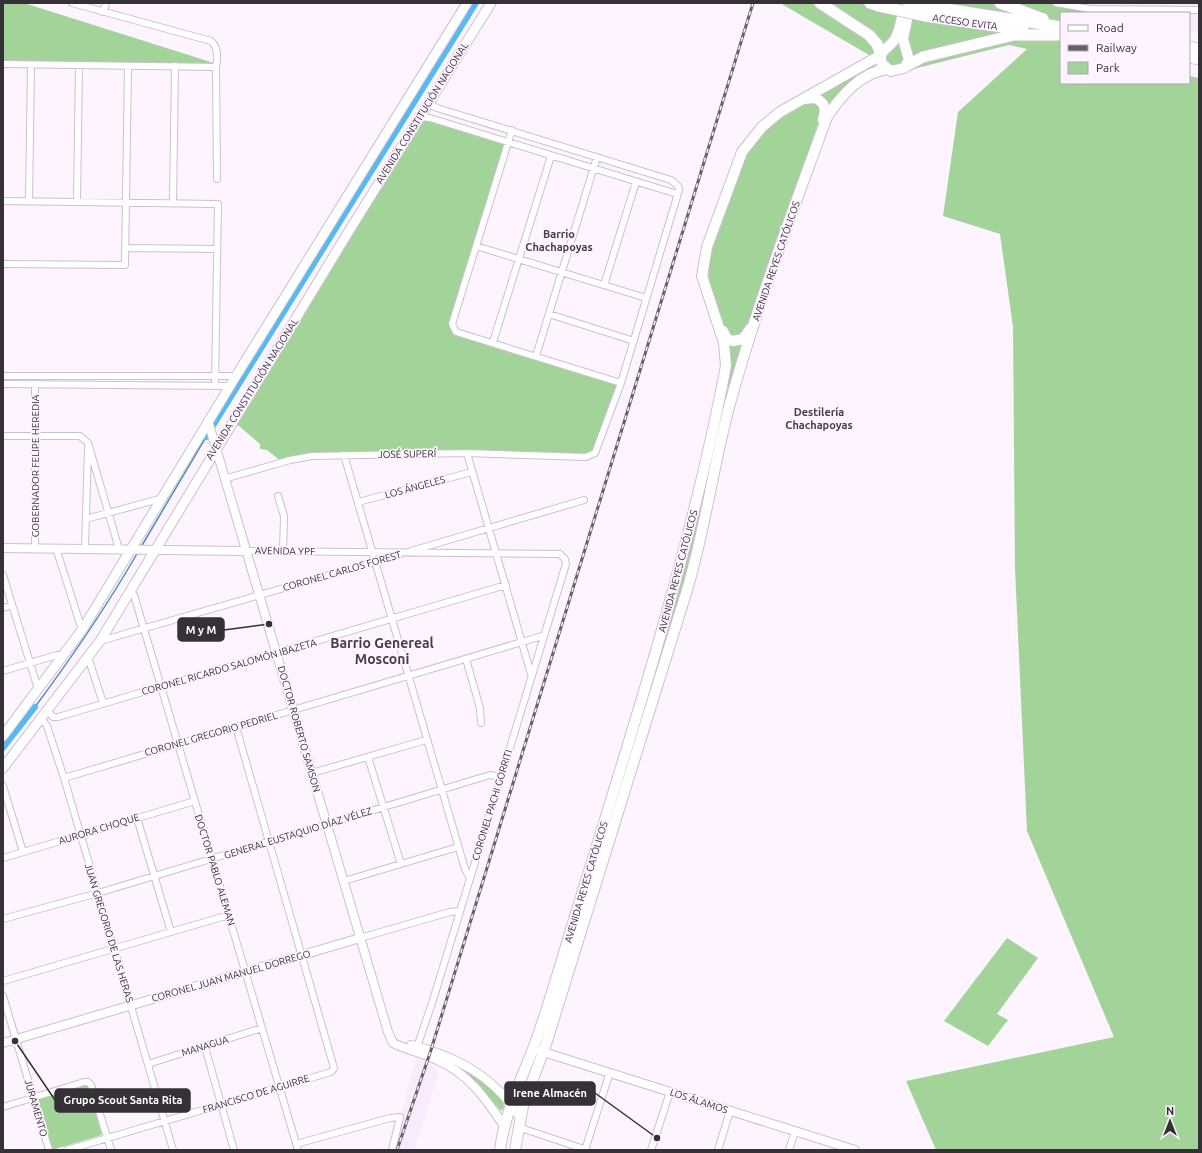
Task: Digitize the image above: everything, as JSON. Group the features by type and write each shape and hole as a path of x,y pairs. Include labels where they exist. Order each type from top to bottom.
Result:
{"highway":[{"path":"820,3 874,40 881,55"},
{"name":"ACCESO EVITA","path":"910,3 927,11"},
{"path":"1000,3 1030,15 1060,23"},
{"name":"ACCESO EVITA","path":"875,4 1060,33"},
{"path":"908,65 923,57 1014,35 1060,33"}],"main road":[{"name":"AVENIDA CONSTITUCIÓN NACIONAL","path":"4,734 82,630 134,549 208,421 467,3"},
{"name":"AVENIDA CONSTITUCIÓN NACIONAL","path":"3,768 100,641 129,592 151,550 491,3"},
{"name":"AVENIDA REYES CATÓLICOS","path":"500,1150 504,1126 544,1019 643,695 688,536 726,366 724,343 702,276 704,261 737,163 750,140 762,127 780,112 881,55 897,36 904,3"},
{"path":"908,65 909,56 903,40 910,3"},
{"path":"881,55 882,64 887,69"},
{"name":"AVENIDA REYES CATÓLICOS","path":"515,1150 519,1123 543,1052 688,590 729,408 759,308 812,155 827,117 837,102 865,77 876,71 887,69 900,71 908,65"},
{"path":"801,100 815,98 825,106 824,117 812,155"},
{"path":"710,300 725,337 733,341 743,339 748,334 759,308"}],"street":[{"path":"72,3 211,41 214,44 218,57 216,67 217,179"},
{"path":"103,12 106,3"},
{"path":"1056,3 1090,10 1199,10"},
{"path":"3,64 216,67"},
{"path":"29,202 31,65"},
{"path":"77,202 79,65"},
{"path":"3,264 125,266 128,66"},
{"path":"173,203 175,66"},
{"path":"429,104 437,108 512,130 670,180 678,186 677,194 634,341 620,383 493,342 456,332 452,326 512,130"},
{"path":"420,117 430,118 677,194"},
{"path":"493,342 551,156"},
{"path":"536,356 597,157"},
{"path":"604,285 636,182"},
{"path":"3,201 218,204 215,386"},
{"path":"476,246 646,298"},
{"path":"126,248 217,249"},
{"path":"549,314 634,341"},
{"path":"3,376 216,378 236,376"},
{"path":"121,385 122,377"},
{"name":"JOSÉ SUPERÍ","path":"224,479 303,457 344,454 514,453 547,456 593,455 602,438 620,383"},
{"path":"3,384 230,386"},
{"name":"GOBERNADOR FELIPE HEREDIA","path":"35,384 35,548"},
{"name":"DOCTOR ROBERTO SAMSON","path":"208,421 245,551 260,595 360,938 393,1044 444,1054 470,1067 494,1084 512,1104 519,1123"},
{"path":"3,436 80,436 88,443 120,549"},
{"path":"85,549 88,443"},
{"path":"467,453 531,675"},
{"path":"344,454 426,740 458,847 470,878"},
{"name":"LOS ÁNGELES","path":"358,502 472,472"},
{"path":"278,496 284,516 283,551"},
{"path":"86,519 163,498"},
{"name":"CORONEL CARLOS FOREST","path":"100,641 584,500"},
{"name":"AVENIDA YPF","path":"3,548 560,554 565,559"},
{"path":"56,548 82,630"},
{"name":"CORONEL PACHI GORRITI","path":"416,1049 460,911 542,636 566,564 565,559"},
{"path":"3,575 38,689"},
{"name":"CORONEL RICARDO SALOMÓN IBAZETA","path":"44,715 55,718 506,585"},
{"name":"DOCTOR PABLO ALEMAN","path":"129,592 134,595 229,915 244,972 297,1147"},
{"path":"3,608 12,605"},
{"name":"CORONEL GREGORIO PEDRIEL","path":"64,778 523,643 542,636"},
{"path":"3,671 65,654"},
{"path":"88,657 103,703"},
{"path":"466,659 480,708 481,723"},
{"name":"JUAN GREGORIO DE LAS HERAS","path":"44,715 64,778 173,1150"},
{"path":"236,727 303,956"},
{"path":"312,774 426,740"},
{"path":"368,757 401,864"},
{"name":"GENERAL EUSTAQUIO DÍAZ VÉLEZ","path":"3,919 98,893 490,775 501,776"},
{"path":"3,786 23,852"},
{"name":"AURORA CHOQUE","path":"3,858 195,801"},
{"path":"137,818 171,932"},
{"path":"344,881 458,847"},
{"name":"CORONEL JUAN MANUEL DORREGO","path":"3,1043 450,912 460,911"},
{"path":"3,981 229,915"},
{"name":"FRANCISCO DE AGUIRRE","path":"67,1150 165,1122 333,1070 334,1065 303,956"},
{"name":"JURAMENTO","path":"3,996 49,1150"},
{"name":"MANAGUA","path":"148,1064 262,1028"},
{"path":"205,1047 234,1150"},
{"name":"LOS ÁLAMOS","path":"533,1048 855,1150"},
{"name":"DOCTOR ROBERTO SAMSON","path":"416,1049 446,1064 464,1077 485,1098 504,1126"},
{"path":"519,1123 586,1150 610,1072"},
{"path":"3,1107 84,1082 91,1085 111,1150"},
{"path":"651,1150 670,1092"},
{"path":"718,1150 730,1111"},
{"path":"297,1147 390,1118 400,1117 392,1150"},
{"path":"789,1150 795,1131"}],"shaded area":[{"path":"1078,3 1199,3 1199,34 1190,32 1190,12 1113,12"},
{"path":"416,1058 428,1063 439,1072 414,1150 397,1150 400,1117"}],"green space":[{"path":"3,3 24,3 217,64 216,67 3,64"},
{"path":"780,3 1078,3 1113,12 1060,12 1060,84 1190,84 1190,76 1199,78 1199,1150 936,1150 906,1081 1114,1037 1027,831 1015,569 1013,327 1000,234 943,216 958,112 1027,49 1009,45 913,69 901,65 892,67 885,60 869,55"},
{"path":"874,64 874,67 863,73 828,105 815,95"},
{"path":"809,100 821,104 819,121 758,299 741,338 726,335 710,286 708,266 709,255 728,200 743,162 764,130 780,115"},
{"path":"420,117 508,143 452,327 456,332 621,383 593,455 316,456 282,462 267,450 260,449 260,444 233,421"},
{"path":"743,344 731,387 729,387 726,385 730,363 728,345"},
{"path":"722,404 726,405 690,561 656,678 652,676 683,572"},
{"path":"1007,938 1038,958 997,1014 1008,1020 988,1046 944,1021"},
{"path":"455,1064 493,1088 503,1102 504,1108 501,1111 479,1086"},
{"path":"88,1085 102,1135 52,1150 37,1099"}],"waterway":[{"path":"206,437 476,3"},
{"path":"141,547 206,437"},
{"path":"35,707 89,631 138,552"},
{"path":"3,748 35,707"}],"railway":[{"path":"397,1150 431,1050 753,3"}],"place":[{"name":"M y M","path":"269,624"},
{"name":"Grupo Scout Santa Rita","path":"15,1041"},
{"name":"Irene Almacén","path":"657,1138"}],"district":[{"name":"Barrio Chachapoyas","path":"559,240"},
{"name":"Destilería Chachapoyas","path":"819,418"},
{"name":"Barrio Genereal Mosconi","path":"382,652"}]}
